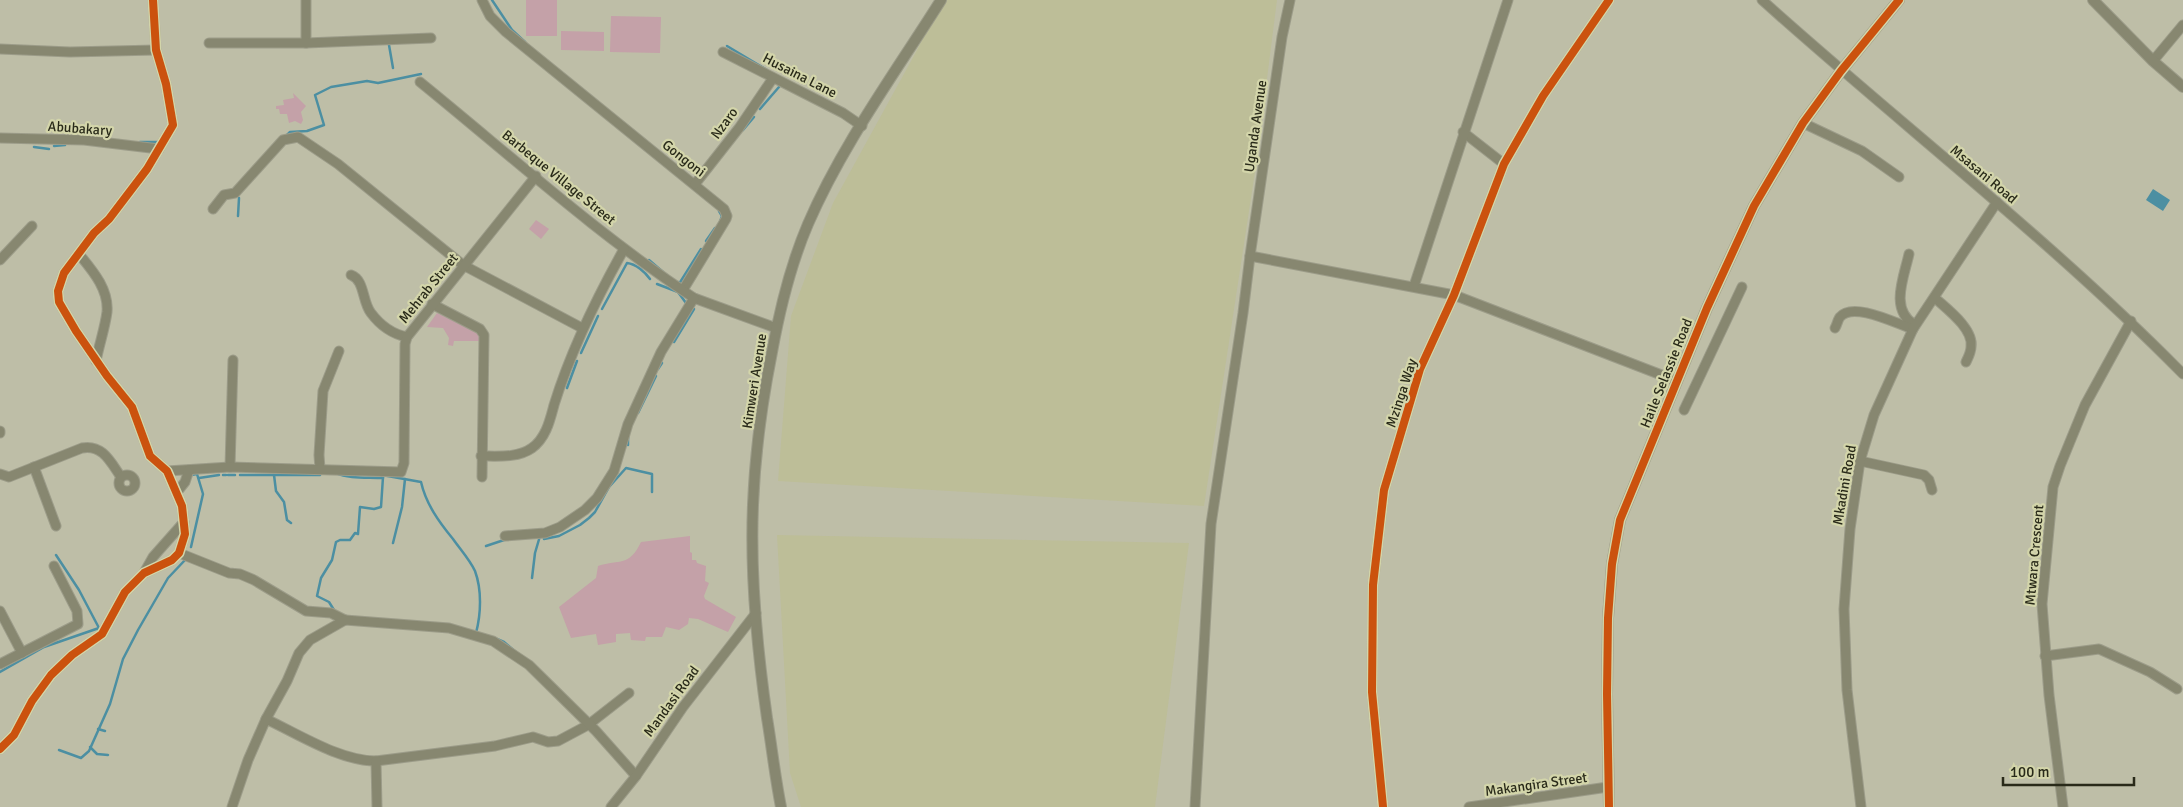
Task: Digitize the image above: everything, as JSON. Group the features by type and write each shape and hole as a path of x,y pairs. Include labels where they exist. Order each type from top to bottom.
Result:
{"street":[{"path":"144,573 172,560 179,553 185,534 177,492 167,472 150,456 132,407 96,362 60,302 58,291 60,280 94,233 109,220 131,191 173,126 166,84 156,50 152,0"},
{"path":"306,0 306,43"},
{"name":"Gongoni","path":"482,0 490,16 506,32 719,203 727,216 683,290"},
{"name":"Kimweri Avenue","path":"781,807 774,777 760,664 753,566 753,493 762,403 776,328 787,280 807,225 834,172 941,0"},
{"name":"Uganda Avenue","path":"1195,807 1211,524 1282,37 1290,0"},
{"path":"1414,286 1463,132 1508,0"},
{"name":"Mzinga Way","path":"1383,807 1372,692 1373,585 1384,490 1420,369 1454,295 1504,164 1543,96 1609,0"},
{"name":"Msasani Road","path":"1762,0 1840,71 1997,202 2131,321 2183,374"},
{"name":"Haile Selassie Road","path":"1609,807 1607,694 1612,564 1620,520 1707,308 1754,206 1803,123 1840,71 1899,0"},
{"path":"2093,0 2153,61 2183,87"},
{"path":"2153,61 2183,25"},
{"path":"209,43 306,43 431,38"},
{"path":"0,49 70,52 156,50"},
{"name":"Husaina Lane","path":"724,52 843,113 862,126"},
{"name":"Nzaro","path":"695,184 739,128 773,78"},
{"name":"Barbeque Village Street","path":"420,82 624,249 683,290"},
{"path":"1803,123 1862,151 1899,177"},
{"path":"1463,132 1504,164"},
{"path":"213,208 224,195 235,193 283,140 298,136 338,164 463,265 582,328"},
{"name":"Abubakary","path":"0,138 84,140 159,149"},
{"name":"Mehrab Street","path":"320,469 401,472 404,463 405,344 407,337 536,176"},
{"name":"Mkadini Road","path":"1861,807 1847,690 1844,609 1850,529 1860,461 1874,415 1914,327 1997,202"},
{"path":"0,260 32,226"},
{"path":"481,456 507,456 523,453 533,447 543,437 563,376 582,328 624,249"},
{"path":"79,254 97,276 104,291 107,311 96,362"},
{"path":"1909,254 1900,303 1906,317 1914,327"},
{"path":"1250,256 1454,295 1677,381"},
{"path":"351,275 359,280 370,312 393,334 407,337"},
{"path":"1684,410 1742,287"},
{"path":"683,290 694,298 776,328"},
{"path":"505,536 545,533 560,527 585,510 597,498 614,471 628,424 661,352 694,298"},
{"path":"1935,298 1962,325 1969,335 1971,348 1966,362"},
{"path":"432,304 483,331 482,477"},
{"path":"1835,328 1840,316 1843,314 1862,311 1914,327"},
{"name":"Mtwara Crescent","path":"2063,807 2045,656 2042,604 2055,479 2086,405 2131,321"},
{"path":"167,472 230,467 320,469 319,455 323,391 339,351"},
{"path":"230,467 233,360"},
{"path":"0,474 9,477 82,448 94,447 104,452 121,477"},
{"path":"1860,461 1924,475 1929,480 1932,490"},
{"path":"34,467 56,526"},
{"path":"177,492 189,470"},
{"path":"0,749 14,735 32,701 51,675 72,655 102,634 126,592 144,573 153,557 184,522"},
{"path":"179,553 228,573 240,574 254,580 306,611 330,614 345,620 449,628 493,641 529,665 636,776"},
{"path":"0,664 78,624 77,611 54,566"},
{"path":"0,611 22,653"},
{"name":"Mandasi Road","path":"612,807 636,776 683,707 756,613"},
{"path":"232,807 248,760 299,653 310,640 345,620"},
{"path":"2045,656 2099,649 2150,672 2177,689"},
{"path":"266,719 342,754 360,760 376,761 495,746 534,737 548,742 558,741 588,725 629,693"},
{"path":"376,761 377,807"},
{"name":"Makangira Street","path":"1469,807 1608,787"}],"shaded area":[{"path":"526,0 557,0 557,36 526,36"},
{"path":"942,0 1277,0 1256,165 1204,506 778,481 791,316 833,203 916,52"},
{"path":"611,16 661,17 660,53 610,52"},
{"path":"561,31 604,32 604,51 561,50"},
{"path":"293,93 306,106 301,112 303,120 301,124 295,121 289,123 287,114 280,114 279,109 276,109 276,106 284,105 283,100 294,98"},
{"path":"536,220 549,229 541,239 529,229"},
{"path":"437,313 480,334 480,341 454,341 453,346 448,345 449,338 443,328 427,327"},
{"path":"777,535 1189,543 1155,807 801,807 790,773"},
{"path":"690,536 692,560 696,560 697,563 706,566 705,581 709,583 704,596 705,599 736,617 728,632 698,619 689,618 688,624 679,630 666,627 662,637 646,637 645,641 631,640 630,633 616,634 616,642 598,645 596,634 571,638 559,607 596,578 598,566 628,559 637,550 641,542"}],"water":[{"path":"2153,189 2170,200 2163,211 2146,200"}],"waterway":[{"path":"492,0 512,30 525,42"},
{"path":"389,45 393,68"},
{"path":"727,46 767,70"},
{"path":"287,135 290,132 307,131 324,125 315,95 331,87 367,81 378,83 421,74"},
{"path":"760,109 779,87"},
{"path":"743,130 754,117"},
{"path":"140,142 159,142"},
{"path":"54,146 65,145"},
{"path":"34,147 49,149"},
{"path":"238,216 239,198"},
{"path":"719,211 722,216 720,222"},
{"path":"706,241 715,228"},
{"path":"678,282 679,284 701,249"},
{"path":"649,260 663,272"},
{"path":"602,309 627,263 640,269 650,279"},
{"path":"657,284 678,292 686,303"},
{"path":"674,342 694,309"},
{"path":"581,353 598,316"},
{"path":"567,388 577,361"},
{"path":"658,369 662,363"},
{"path":"638,413 656,376"},
{"path":"628,437 628,445"},
{"path":"544,536 544,539 559,536 589,518 595,512 609,487 626,468 652,474 652,492"},
{"path":"336,473 347,476 383,478 382,475 421,482 426,498 434,512 475,571 479,586 480,602 476,633"},
{"path":"191,475 197,474 203,494 191,547"},
{"path":"199,478 219,475"},
{"path":"228,475 235,475"},
{"path":"240,475 311,475"},
{"path":"274,475 276,491 284,502 287,520 291,523"},
{"path":"312,475 320,475"},
{"path":"334,610 329,602 317,596 321,578 332,560 336,542 350,540 355,533 358,534 360,507 374,509 381,507 383,477"},
{"path":"393,543 402,507 405,479"},
{"path":"532,578 535,553 540,536"},
{"path":"486,546 507,539"},
{"path":"0,672 44,647 99,628 79,590 56,555"},
{"path":"59,750 81,758 89,751 110,704 123,659 168,578 186,559"},
{"path":"497,639 504,642 517,653"},
{"path":"98,729 105,731"},
{"path":"90,747 97,754 108,755"}],"cycle path":[{"path":"0,749 14,735 32,701 51,675 72,655 102,634 125,592 144,573 172,560 179,553 185,534 182,506 167,471 150,456 132,407 107,376 76,331 59,302 58,291 64,273 94,233 109,219 147,169 173,125 166,84 156,50 153,0"},
{"path":"1383,807 1372,692 1373,585 1384,490 1420,369 1454,295 1504,164 1543,96 1609,0"},
{"path":"1609,807 1608,618 1612,564 1620,520 1707,308 1754,206 1803,123 1841,71 1899,0"}]}
